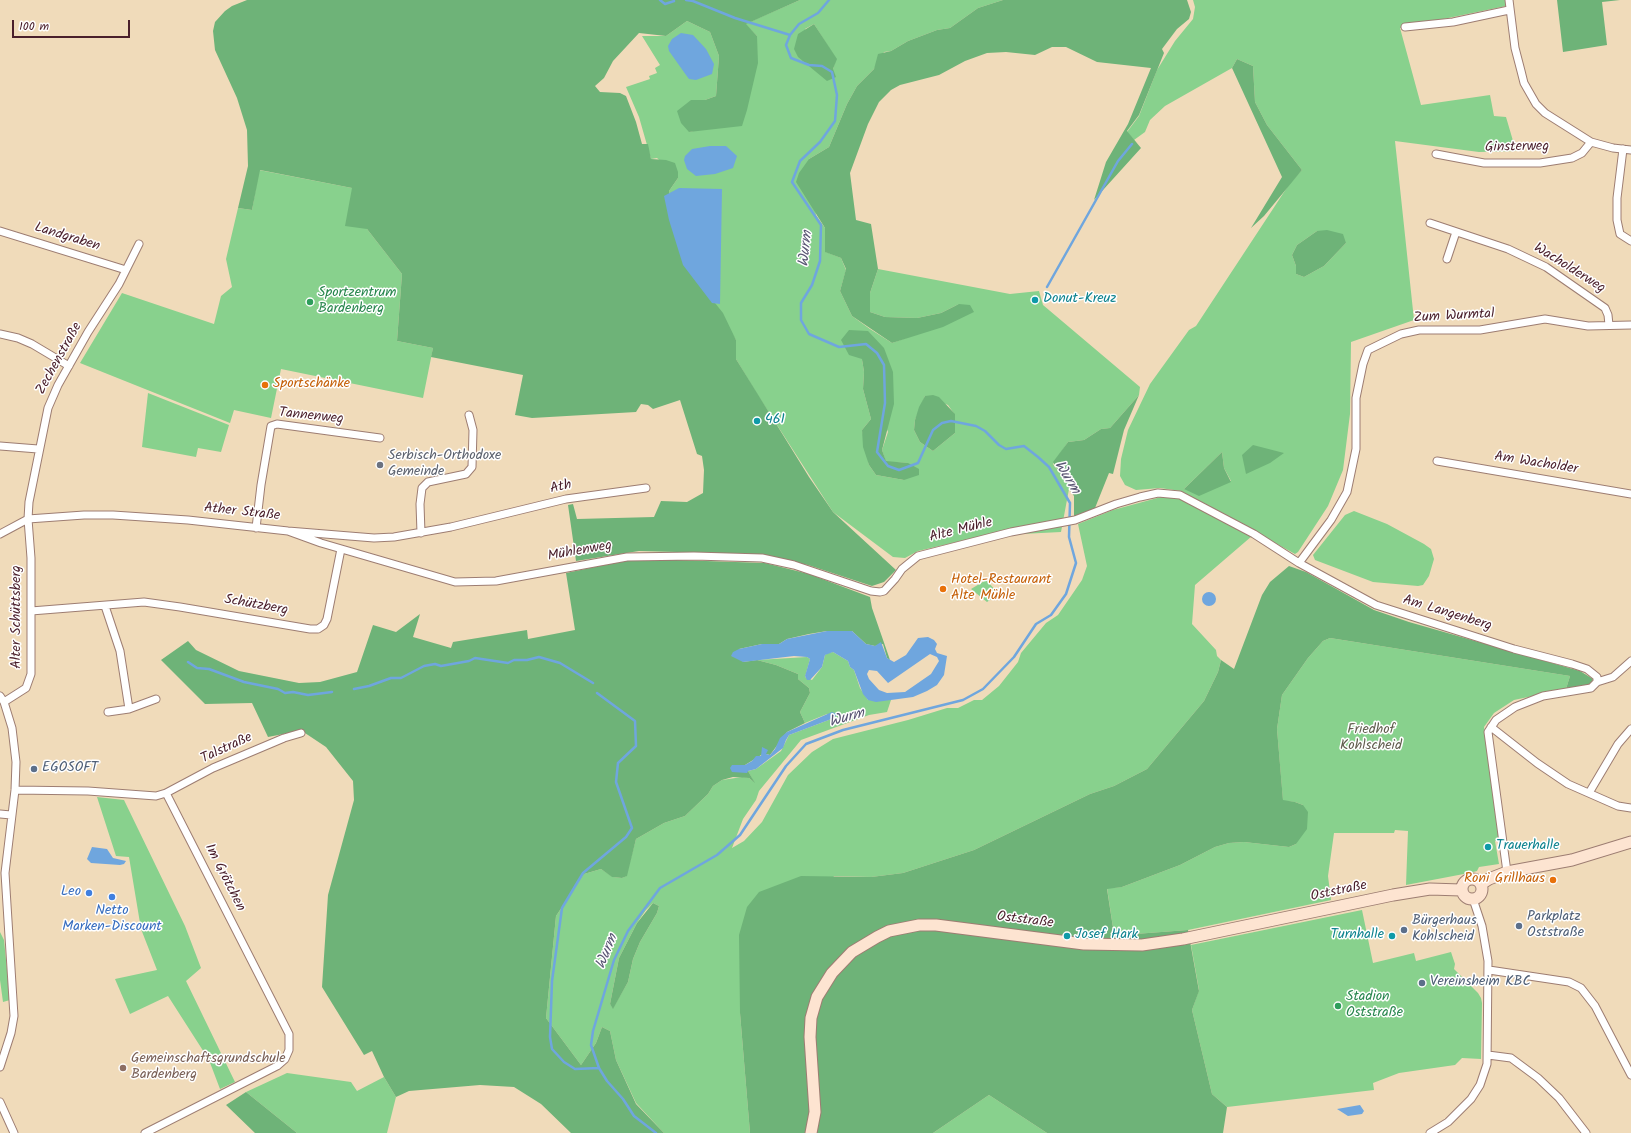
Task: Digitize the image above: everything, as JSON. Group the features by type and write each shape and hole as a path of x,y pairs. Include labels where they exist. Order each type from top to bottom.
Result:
{"street":[{"path":"1509,0 1509,10 1519,65 1524,83 1530,94 1545,113 1591,142 1627,149 1617,198 1617,220 1620,234 1631,241"},
{"path":"1405,27 1453,22 1509,10"},
{"name":"Ginsterweg","path":"1436,154 1484,163 1540,163 1572,158 1582,153 1591,142"},
{"name":"Wacholderweg","path":"1430,223 1508,249 1546,267 1605,308 1608,314 1609,325"},
{"name":"Landgraben","path":"0,231 126,270"},
{"path":"1447,259 1456,232"},
{"name":"Zechenstraße","path":"28,519 30,496 36,471 38,449 48,408 69,366 126,270 139,244"},
{"name":"Zum Wurmtal","path":"1299,563 1338,510 1347,492 1356,449 1356,398 1363,364 1368,350 1401,334 1418,330 1480,330 1546,319 1588,326 1631,325"},
{"path":"0,334 18,338 32,344 69,366"},
{"path":"421,533 420,504 422,488 428,482 466,474 472,467 473,430 468,415"},
{"name":"Tannenweg","path":"256,528 271,426 277,424 380,438"},
{"path":"0,446 38,449"},
{"name":"Am Wacholder","path":"1437,461 1631,494"},
{"name":"Ath","path":"482,520 566,499 646,488"},
{"name":"Am Langenberg","path":"1075,520 1116,504 1140,497 1158,493 1180,495 1254,534 1299,563 1376,605 1514,648 1572,664 1593,673 1597,677 1597,682"},
{"name":"Ather Straße","path":"0,534 28,519 84,515 181,519 256,528 374,538 421,533 482,520"},
{"name":"Alter Schüttsberg","path":"4,702 26,688 31,674 31,536 28,519"},
{"name":"Alte Mühle","path":"880,592 895,579 902,569 918,556 1011,532 1075,520"},
{"name":"Mühlenweg","path":"288,531 303,538 443,579 464,583 496,581 627,557 762,558 794,565 871,592 880,592"},
{"name":"Schützberg","path":"31,611 144,602 310,629 318,628 324,625 326,619 341,549"},
{"path":"105,606 120,651 129,709"},
{"path":"1507,872 1488,732 1503,714 1526,701 1543,696 1591,688 1597,682 1613,678 1631,661"},
{"path":"0,696 4,702 12,728 16,762 15,790 2,873 14,1016 11,1033 0,1067"},
{"path":"108,712 129,709 156,699"},
{"path":"1491,727 1558,778 1618,806 1631,808"},
{"path":"1589,793 1618,744 1631,729"},
{"name":"Talstraße","path":"166,793 213,768 284,738 300,733"},
{"path":"15,790 88,791 156,796 166,793"},
{"name":"Im Grötchen","path":"145,1133 277,1066 285,1059 289,1050 289,1034 166,793"},
{"path":"0,814 11,815"},
{"path":"1481,884 1507,872 1572,860 1631,842"},
{"path":"1473,900 1466,898 1461,890 1464,883 1470,879 1476,880 1481,884"},
{"path":"1473,900 1481,894 1481,884"},
{"name":"Oststraße","path":"811,1133 814,1112 810,1037 811,1018 817,997 832,973 852,952 870,940 889,932 919,925 936,925 1084,944 1142,944 1183,939 1430,889 1461,890"},
{"path":"1430,1133 1448,1122 1471,1099 1485,1073 1488,1055 1489,970 1482,926 1473,900"},
{"path":"1489,970 1569,982 1581,988 1595,1006 1631,1075"},
{"path":"1488,1055 1511,1058 1538,1078 1559,1098 1586,1133"},
{"path":"0,1102 14,1133"}],"green space":[{"path":"247,0 800,0 746,24 757,36 758,63 742,126 689,132 681,123 677,111 691,100 705,100 716,96 719,56 710,32 687,21 666,36 639,33 613,61 604,78 595,86 600,92 620,93 626,96 636,122 642,144 648,144 651,159 666,160 675,163 678,178 669,191 674,233 695,278 723,313 736,340 736,359 809,477 833,512 896,570 884,582 872,586 808,565 752,554 639,551 576,561 568,505 573,504 577,519 654,517 661,501 687,502 703,493 704,470 702,456 697,454 680,400 653,409 648,405 641,404 636,412 532,418 515,415 523,375 431,357 433,348 397,341 402,274 367,229 345,226 352,188 260,170 252,210 238,208 248,166 247,130 237,98 215,50 213,31 215,22 225,11 232,6"},
{"path":"800,0 1003,0 978,8 950,28 937,30 908,41 891,51 884,52 874,69 857,86 847,104 829,147 809,159 816,215 825,228 826,252 841,258 846,270 840,291 852,316 870,329 892,343 906,338 959,304 941,313 917,318 885,317 870,312 870,293 878,269 1010,294 1039,291 1043,305 1140,387 1139,395 1110,428 1101,429 1084,440 1068,442 1053,464 1058,471 1070,475 1061,532 982,536 918,551 905,558 893,557 833,512 757,394 736,359 736,340 695,278 674,233 669,191 678,178 657,158 651,159 639,117 626,87 650,79 649,76 657,73 655,68 660,65 642,36 666,36 687,21 710,32 719,56 716,96 705,100 691,100 689,132 698,130 757,36 745,24","holes":["814,24 836,59 833,69 805,29","862,359 888,432 882,450 886,462 908,463 904,480 876,475 869,465 862,430 871,419 863,389 864,372","925,396 948,405 955,415 955,433 933,451 920,442 914,430 915,420"]},
{"path":"1003,0 1187,0 1191,12 1189,19 1177,29 1162,49 1164,53 1139,115 1127,131 1141,148 1094,200 1106,162 1128,124 1151,68 1097,62 1066,47 1052,47 1035,55 1006,52 987,53 965,61 939,75 900,85 891,90 879,102 868,124 850,173 856,220 871,224 878,269 870,293 870,312 885,317 917,318 941,313 959,304 970,305 974,312 943,327 892,343 852,316 840,291 846,269 841,258 825,252 825,228 796,182 799,173 809,159 829,147 847,104 857,86 874,69 878,54 891,51 908,41 937,30 950,28 978,8"},
{"path":"1193,0 1505,0 1506,6 1400,28 1421,105 1490,95 1494,116 1506,117 1516,151 1479,152 1395,141 1414,320 1351,342 1350,414 1343,470 1328,506 1298,552 1295,554 1181,491 1160,488 1136,490 1125,485 1120,476 1121,459 1128,430 1150,384 1189,330 1196,326 1290,183 1302,170 1267,125 1255,102 1253,66 1237,59 1232,68 1165,106 1150,120 1145,132 1134,140 1127,132 1139,116 1157,70 1175,41 1193,19 1195,7","holes":["1317,231 1346,243 1324,266 1304,277 1296,274 1296,266 1292,255 1297,245","1222,452 1224,468 1231,481 1184,489"]},
{"path":"1557,0 1620,0 1602,2 1607,45 1563,52"},
{"path":"814,24 837,59 833,69 836,77 827,81 798,57 794,49 798,34"},
{"path":"1237,59 1253,66 1255,102 1267,125 1302,170 1264,216 1251,228 1282,177 1232,68"},
{"name":"Sportzentrum Bardenberg","path":"259,170 352,188 367,229 402,274 397,341 433,348 423,398 281,369 271,418 234,410 230,423 80,363 122,293 214,324 221,296 232,287 226,259 238,208 252,210"},
{"path":"1327,230 1343,234 1346,243 1324,266 1304,277 1296,274 1296,266 1292,255 1297,245 1317,231"},
{"path":"849,330 868,331 884,348 893,372 894,404 882,450 886,461 908,463 919,469 919,475 904,480 876,475 869,465 863,447 862,430 871,419 863,389 864,372 862,359 849,355 841,340"},
{"path":"148,393 229,425 221,452 198,448 196,457 142,447"},
{"path":"933,395 939,397 955,414 955,433 933,451 920,442 914,430 919,407 925,396"},
{"path":"1139,395 1124,430 1113,474 1109,473 1095,508 1074,518 1074,496 1069,489 1068,480 1070,475 1058,471 1053,462 1068,442 1084,440 1101,429 1110,428"},
{"path":"1253,445 1284,453 1270,463 1246,474 1242,455"},
{"path":"1222,452 1224,468 1231,482 1199,496 1184,489"},
{"path":"1161,497 1178,498 1252,536 1195,585 1192,624 1216,650 1217,656 1221,660 1218,672 1204,701 1147,769 1114,786 1090,794 974,850 903,873 871,877 834,876 740,1013 750,1133 664,1133 636,1103 616,1060 610,1031 602,1027 596,1043 581,1065 546,1018 556,916 584,874 601,869 613,877 622,878 626,876 636,839 664,823 685,816 708,794 713,786 722,780 742,777 749,778 754,782 748,771 756,769 781,751 789,735 834,718 827,714 805,723 800,712 810,693 809,688 798,679 798,674 776,665 757,660 807,657 810,659 805,677 812,680 822,667 825,655 833,652 848,661 850,667 854,670 860,688 868,700 891,700 887,712 869,715 801,740 759,791 756,800 743,819 732,848 744,841 762,822 788,775 812,752 833,739 908,720 947,708 958,708 974,700 982,700 999,686 1018,662 1021,653 1046,623 1058,615 1082,580 1087,566 1078,524 1113,510","holes":["653,903 659,906 657,913 640,942 633,959 628,982 613,1008 610,1004 619,958 637,923 646,910"]},
{"path":"1354,511 1387,524 1431,549 1434,559 1429,576 1423,585 1418,586 1373,582 1315,560 1313,555 1345,515"},
{"path":"647,559 765,563 809,574 870,597 872,608 890,660 887,658 883,644 875,646 866,644 852,631 827,631 787,639 779,644 762,644 739,649 743,662 757,660 776,665 798,674 798,679 809,688 810,693 800,712 805,723 787,732 770,755 766,754 766,752 745,765 733,765 748,771 755,783 749,778 733,777 722,780 713,786 708,794 685,816 664,823 636,839 627,876 622,878 612,877 601,869 584,874 556,916 546,1018 581,1065 596,1043 602,1027 610,1031 616,1060 636,1104 664,1133 571,1133 541,1104 514,1087 480,1085 409,1091 396,1097 384,1077 372,1051 364,1055 322,987 328,895 354,800 353,781 326,747 305,733 304,730 268,737 252,703 205,704 161,660 188,641 196,650 239,671 299,683 320,682 357,672 373,625 396,632 420,614 413,637 451,648 453,642 527,630 528,639 575,630 566,573 628,560"},
{"path":"1289,566 1306,572 1374,610 1409,622 1580,671 1593,679 1591,683 1585,686 1566,689 1570,676 1330,638 1323,641 1308,658 1282,695 1277,729 1283,800 1303,805 1308,812 1307,829 1296,844 1289,847 1244,842 1229,843 1215,847 1180,865 1122,887 1107,889 1114,934 1188,930 1199,991 1192,1010 1212,1094 1227,1107 1223,1133 1047,1133 989,1095 933,1133 750,1133 740,1013 739,935 747,907 759,892 801,876 871,877 903,873 974,850 1090,794 1114,786 1147,769 1204,701 1218,672 1221,660 1234,669 1262,595 1270,582"},
{"path":"986,580 999,594 987,602 971,589"},
{"name":"Friedhof Kohlscheid","path":"1330,638 1570,676 1566,689 1514,700 1494,713 1484,727 1498,831 1499,841 1495,841 1499,864 1479,867 1477,871 1469,873 1406,885 1408,831 1395,830 1394,833 1334,833 1328,876 1331,900 1188,930 1114,934 1107,888 1122,887 1180,865 1215,847 1229,843 1244,842 1289,847 1296,844 1303,805 1295,802 1283,801 1277,729 1282,695 1308,658 1323,641"},
{"path":"97,797 124,800 185,926 201,968 186,981 235,1082 220,1089 209,1060 168,996 130,1014 115,979 157,970 141,929 129,857 116,856"},
{"path":"653,903 659,906 657,913 640,942 633,959 628,982 613,1009 610,1004 619,958 637,923"},
{"name":"Stadion Oststraße","path":"1362,910 1373,963 1414,953 1416,961 1451,952 1455,964 1454,969 1478,993 1481,998 1481,1059 1462,1058 1455,1065 1399,1073 1373,1083 1374,1090 1227,1107 1212,1094 1192,1010 1199,990 1191,945"},
{"path":"0,932 4,940 10,1000 3,1002 0,980"},
{"path":"287,1073 351,1082 357,1091 384,1077 396,1097 387,1133 297,1133 246,1092"},
{"path":"246,1092 297,1133 255,1133 226,1105"},
{"path":"989,1095 1047,1133 933,1133"}],"water":[{"path":"681,33 693,35 706,49 714,64 712,74 696,80 689,79 669,51 668,46 672,39"},
{"path":"710,146 726,146 737,156 733,168 715,174 696,176 687,169 684,160 685,156 692,149"},
{"path":"679,188 722,189 720,304 712,303 683,265 669,220 664,196"},
{"path":"1206,592 1212,592 1216,596 1216,602 1212,606 1206,606 1202,602 1202,596"},
{"path":"827,631 852,631 866,644 875,646 881,642 887,658 894,662 906,655 918,638 928,637 934,640 937,644 935,649 937,653 947,656 944,675 937,685 913,697 876,702 868,700 863,694 854,670 850,667 848,661 833,652 825,655 822,667 810,680 807,680 805,676 810,659 807,657 794,656 743,662 731,656 733,652 739,649 762,644 779,644 787,639","holes":["930,654 937,657 939,661 931,674 905,692 887,693 879,690 869,679 867,674 869,670 877,671 888,683"]},
{"path":"832,712 837,714 834,718 789,735 783,748 756,769 748,771 747,773 732,772 730,768 732,765 745,765 752,761 756,756 761,756 762,747 768,750 766,754 770,755 775,749 780,738 787,732"},
{"path":"92,847 107,849 113,858 126,861 124,864 120,865 91,863 87,859"},
{"path":"1360,1105 1364,1111 1362,1114 1348,1116 1337,1109"}],"waterway":[{"path":"660,0 665,4 674,1"},
{"path":"686,0 693,1 735,18 790,35"},
{"name":"Wurm","path":"656,1133 634,1116 623,1099 607,1081 599,1068 591,1045 593,1031 614,960 628,931 660,888 717,855 740,835 786,766 806,744 843,730 963,700 983,689 1014,657 1036,624 1051,615 1066,594 1076,563 1069,537 1070,503 1049,467 1038,457 1024,446 1006,449 999,445 985,431 976,426 951,421 942,423 933,430 918,463 899,470 888,466 877,452 885,403 884,365 877,353 866,344 839,347 809,334 801,320 801,303 812,285 820,261 821,225 792,182 800,161 820,142 835,121 837,95 832,72 822,66 809,65 791,58 786,45 790,35 799,24 818,13 829,0"},
{"path":"1047,287 1118,161 1132,144"},
{"path":"354,689 369,686 391,678 401,678 424,666 435,664 441,666 469,661 475,658 508,663 514,660 527,660 539,657 560,663 593,683"},
{"path":"188,662 197,668 209,669 244,682 278,689 285,693 293,692 308,695 332,692"},
{"path":"597,693 635,721 636,746 618,763 616,782 632,828 626,837 583,873 562,908 552,981 550,1037 552,1049 564,1062 575,1069 599,1068"}],"place":[{"name":"Donut-Kreuz","path":"1035,300"},
{"name":"Sportzentrum Bardenberg","path":"310,302"},
{"name":"Sportschänke","path":"265,385"},
{"name":"461","path":"757,421"},
{"name":"Serbisch-Orthodoxe Gemeinde","path":"380,465"},
{"name":"Hotel-Restaurant Alte Mühle","path":"943,589"},
{"name":"EGOSOFT","path":"34,769"},
{"name":"Trauerhalle","path":"1488,847"},
{"name":"Roni Grillhaus","path":"1553,880"},
{"name":"Leo","path":"89,893"},
{"name":"Netto Marken-Discount","path":"112,897"},
{"name":"Parkplatz Oststraße","path":"1519,926"},
{"name":"Bürgerhaus Kohlscheid","path":"1404,930"},
{"name":"Josef Hark","path":"1067,936"},
{"name":"Turnhalle","path":"1392,936"},
{"name":"Vereinsheim KBC","path":"1422,983"},
{"name":"Stadion Oststraße","path":"1338,1006"},
{"name":"Gemeinschaftsgrundschule Bardenberg","path":"123,1068"}]}
